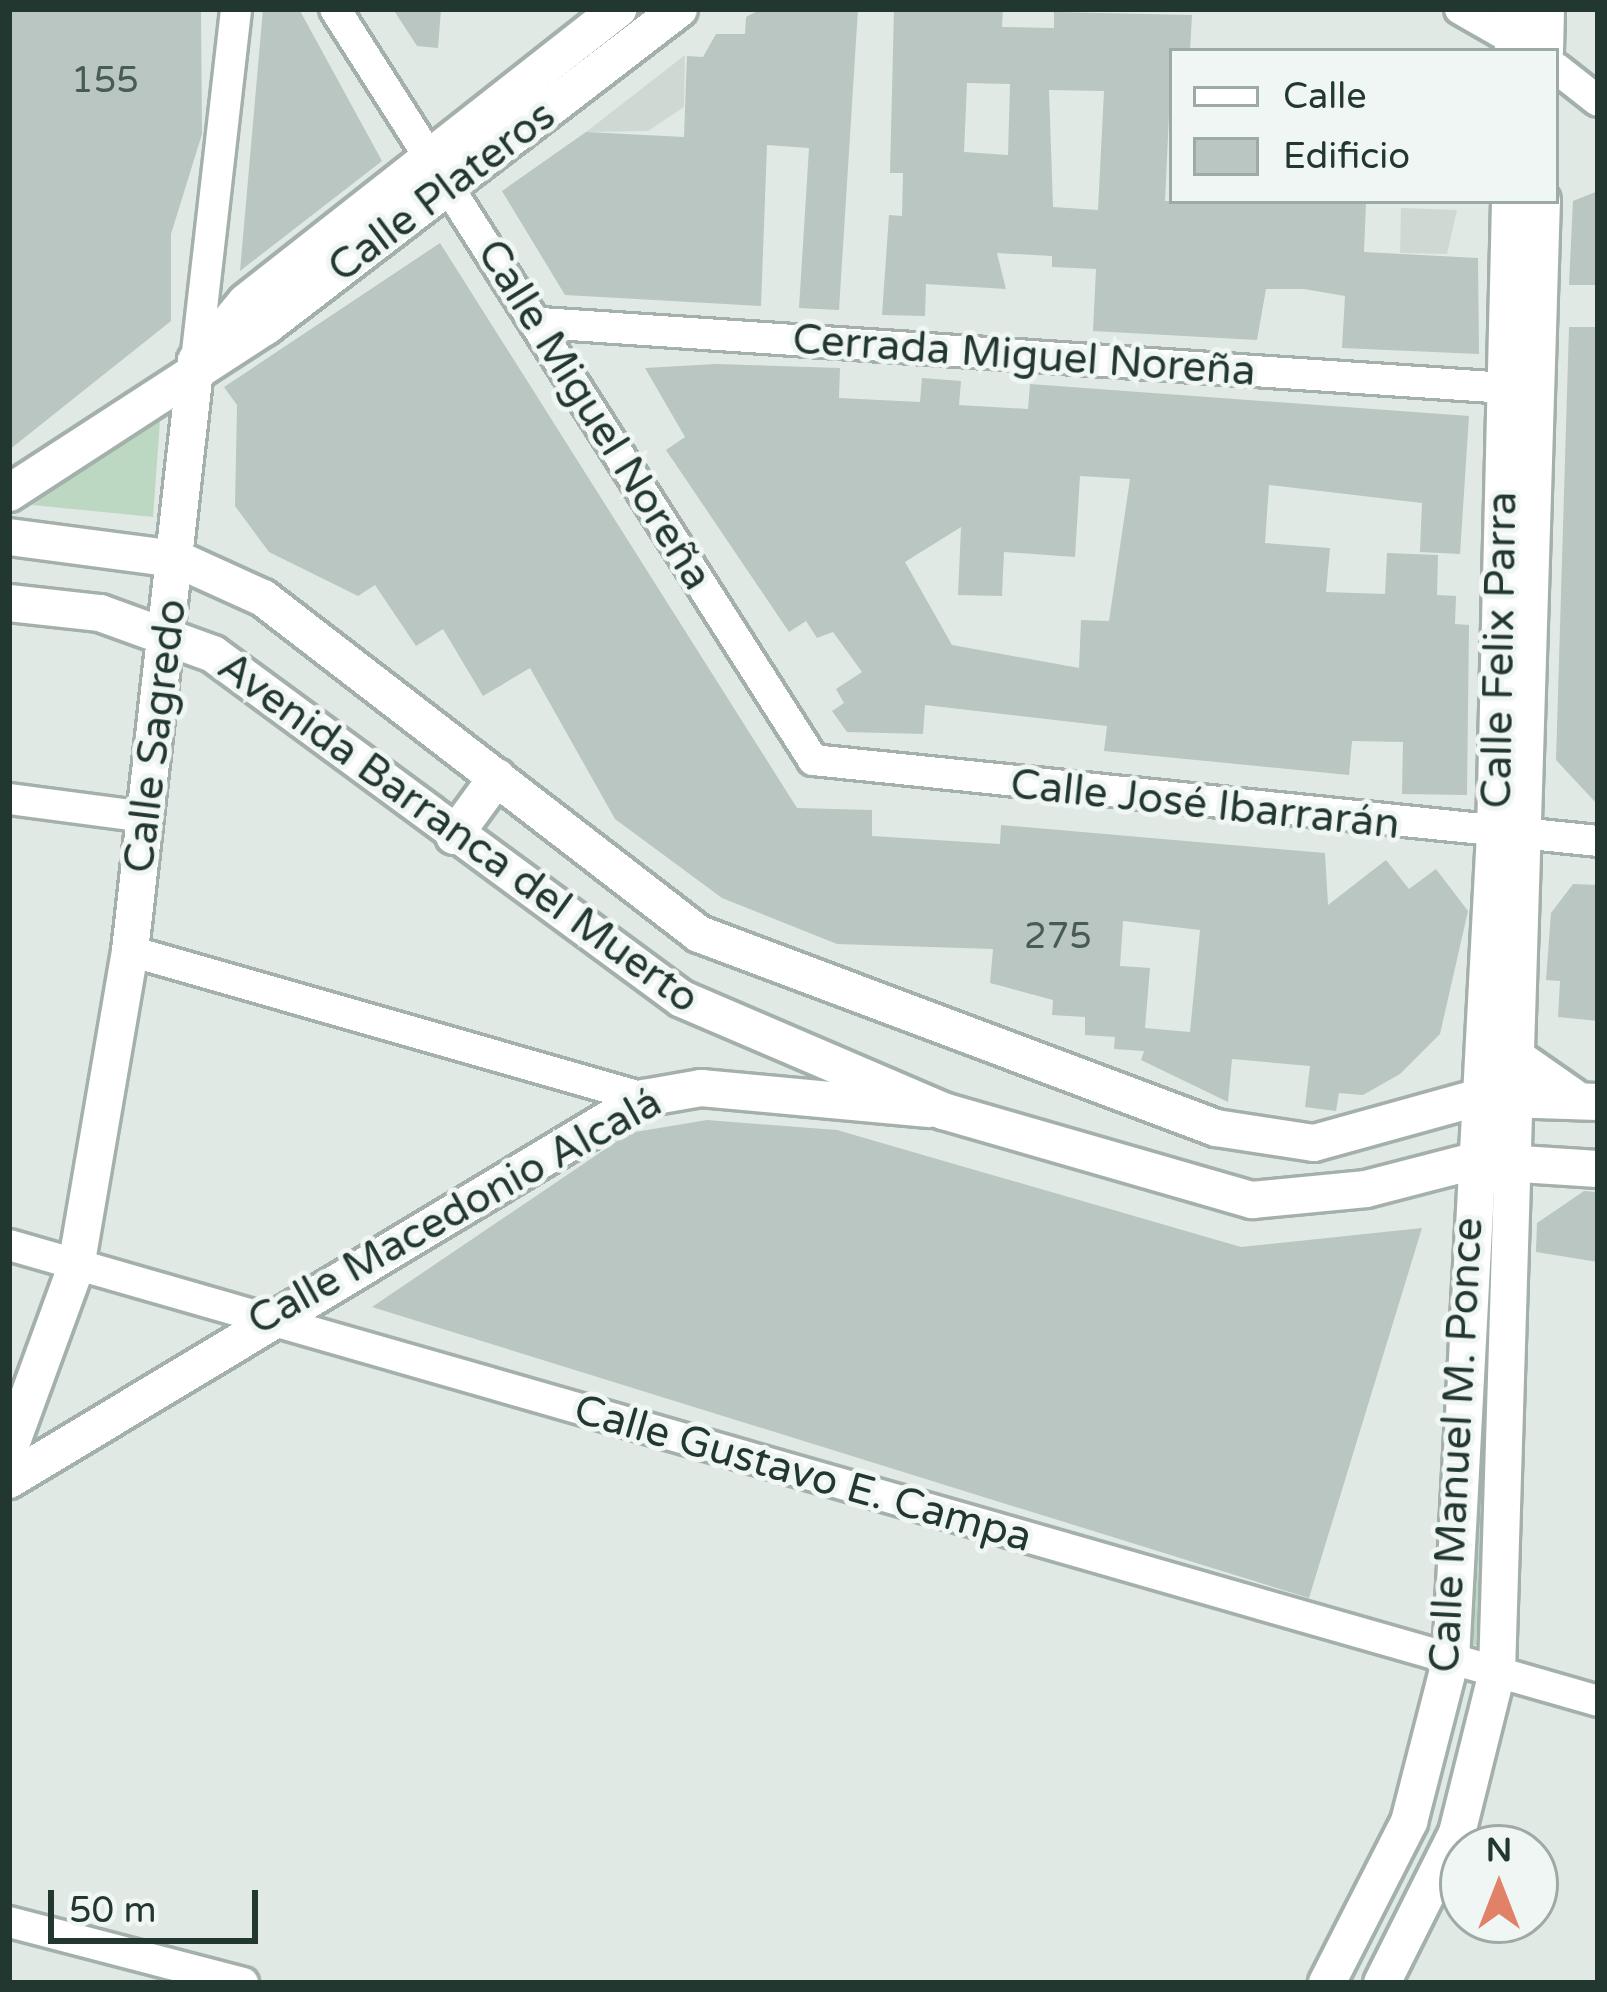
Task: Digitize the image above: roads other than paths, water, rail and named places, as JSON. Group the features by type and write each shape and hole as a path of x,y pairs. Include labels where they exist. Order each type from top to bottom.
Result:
{"street":[{"name":"Calle Sagredo","path":"9,1450 76,1267 130,951 236,9"},
{"name":"Calle Miguel Noreña","path":"334,9 541,323 813,760"},
{"name":"Calle Plateros","path":"441,172 619,9"},
{"name":"Calle Plateros","path":"9,493 196,361 246,302 679,9"},
{"path":"1460,9 1523,40 1546,9"},
{"path":"1559,70 1598,101"},
{"name":"Calle Felix Parra","path":"1510,204 1506,388 1516,1098"},
{"name":"Calle Felix Parra","path":"1476,1098 1512,835 1543,204"},
{"name":"Cerrada Miguel Noreña","path":"541,323 1506,388"},
{"name":"Avenida Barranca del Muerto","path":"9,538 177,559 342,649 497,777 748,960 1216,1128 1337,1140 1476,1098 1596,1102"},
{"name":"Avenida Barranca del Muerto","path":"9,603 169,632 265,686 454,836 682,1000 943,1111 1252,1200 1366,1189 1474,1162 1598,1169"},
{"name":"Calle José Ibarrarán","path":"813,760 1598,841"},
{"path":"454,836 497,777"},
{"path":"9,799 145,817"},
{"path":"130,951 644,1098"},
{"path":"1519,1059 1596,1102"},
{"name":"Calle Macedonio Alcalá","path":"9,1480 261,1319 644,1098 701,1088 943,1111"},
{"name":"Calle Manuel M. Ponce","path":"1327,1983 1409,1822 1451,1659 1476,1098"},
{"name":"Calle Manuel M. Ponce","path":"1382,1983 1457,1832 1497,1672 1516,1098"},
{"name":"Calle Gustavo E. Campa","path":"9,1245 1598,1701"},
{"path":"9,1922 211,1979 243,1983"}]}
